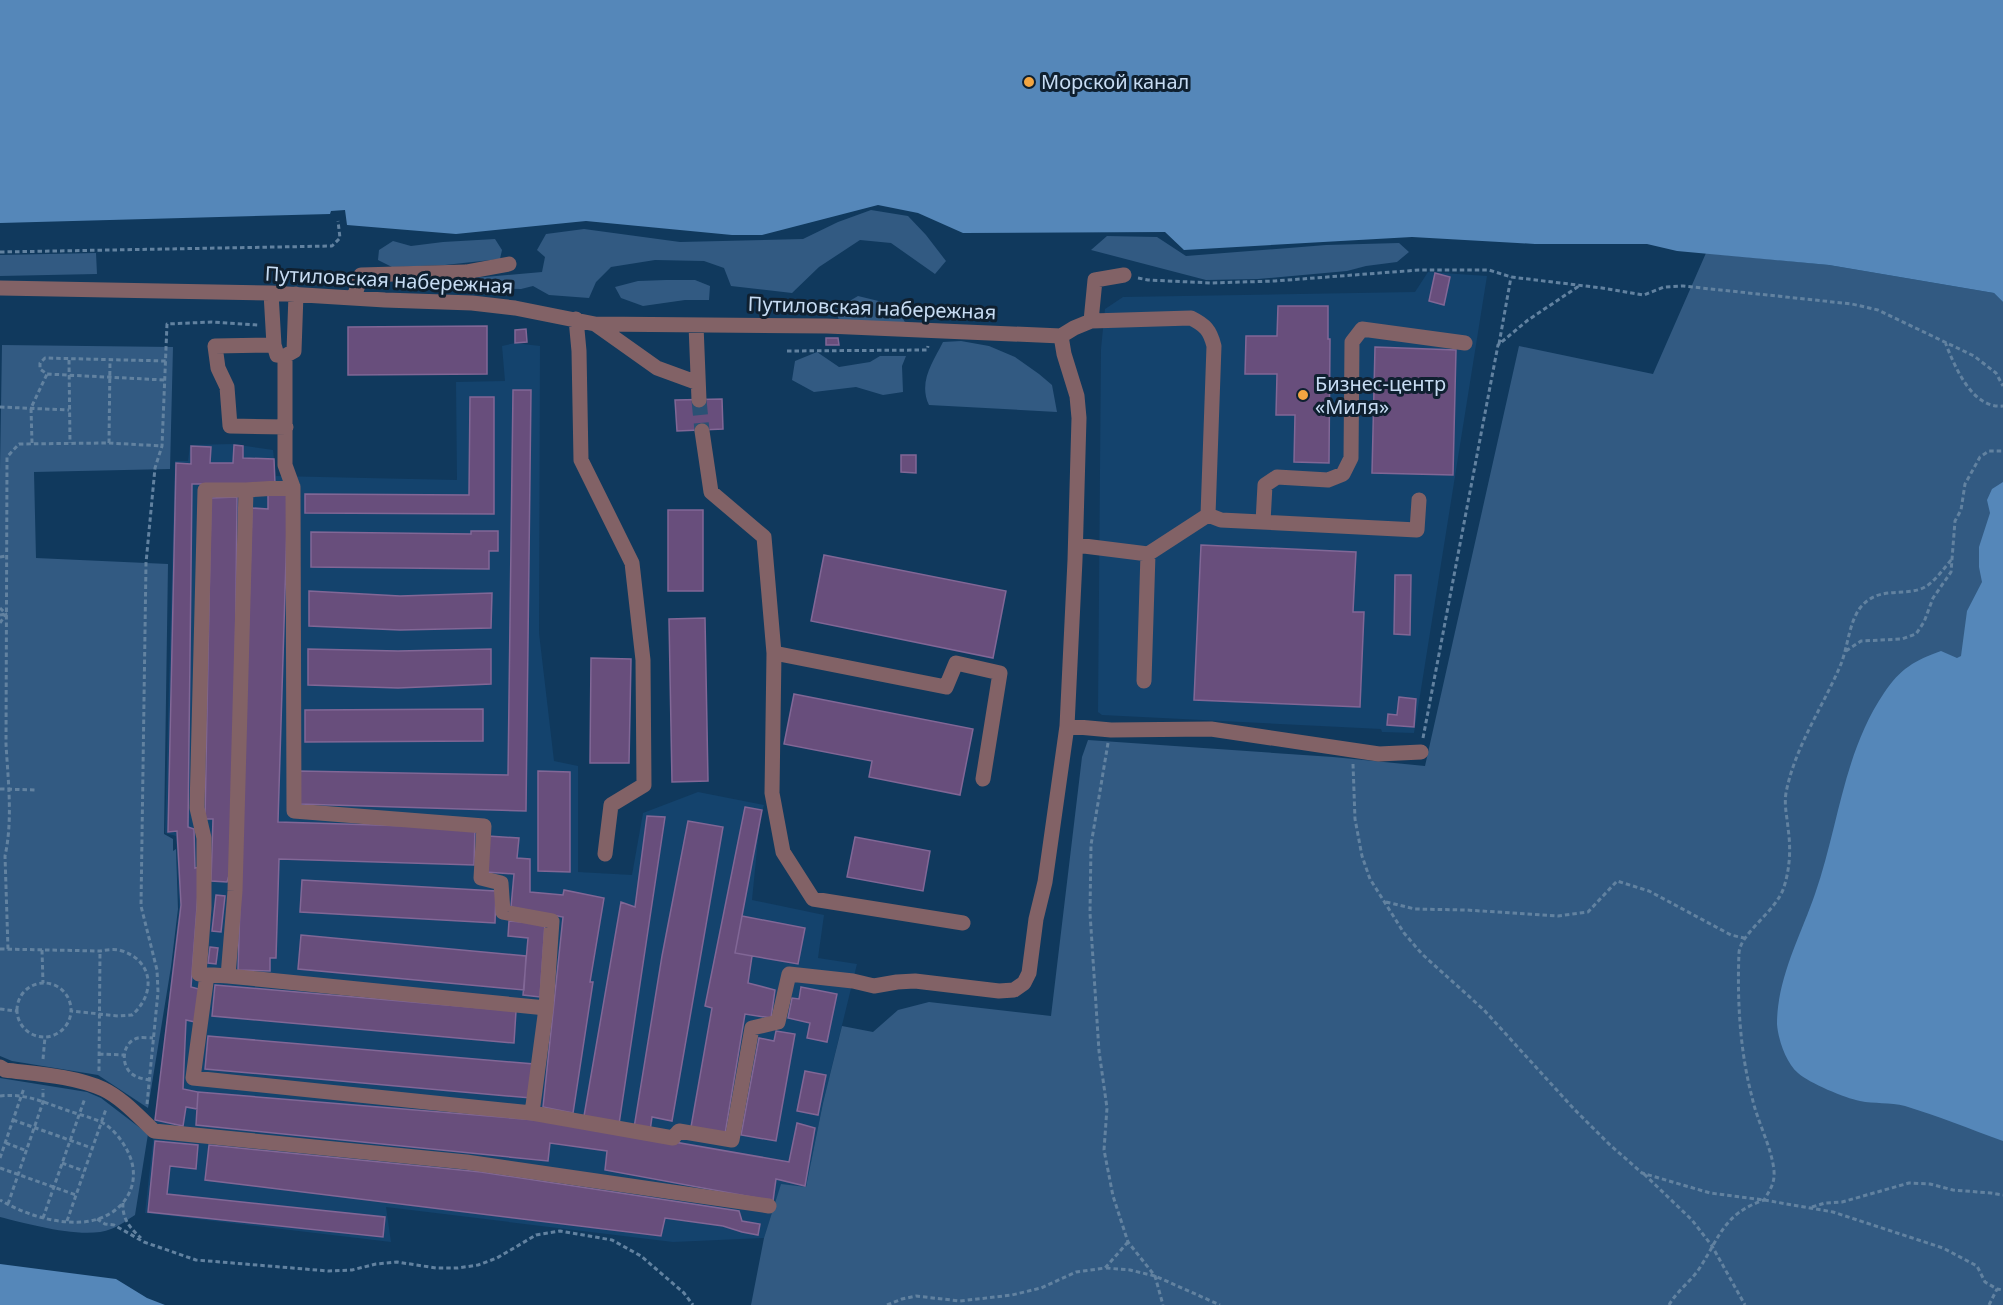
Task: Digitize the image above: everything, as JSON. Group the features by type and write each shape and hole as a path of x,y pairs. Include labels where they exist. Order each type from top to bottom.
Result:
{"street":[{"path":"354,298 361,275 466,272 509,264"},
{"path":"1091,321 1095,280 1124,275"},
{"name":"Путиловская набережная","path":"0,288 271,293 472,303 515,308 595,324 827,326 1061,336"},
{"path":"271,293 286,427 285,465 293,487 294,811 484,826 482,878 501,883 503,912 552,921 546,1008 532,1113"},
{"path":"286,427 230,426 227,387 218,368 215,346 294,351 296,294"},
{"path":"207,975 193,1078 532,1113 672,1138 678,1131 732,1140 752,1028 778,1022 789,974 853,981 874,986 915,981 999,991 1014,990 1024,983 1029,973 1036,919 1046,882 1067,726 1076,545 1079,418 1077,396 1061,336 1091,321 1191,318 1202,323 1210,332 1214,345 1208,515"},
{"path":"576,319 579,351 581,460 632,563 643,660 644,785 611,805 606,854"},
{"path":"595,324 657,368 698,382"},
{"path":"696,325 699,400"},
{"path":"1263,522 1265,485 1277,477 1329,480 1343,474 1351,458 1352,342 1362,329 1465,343"},
{"path":"702,431 711,492 764,537 774,653 772,793 783,852 813,899 963,923"},
{"path":"293,487 205,490 196,808 204,838 204,908 199,974 546,1008"},
{"path":"228,976 235,891 246,490"},
{"path":"1208,515 1221,520 1417,530 1419,500"},
{"path":"1076,545 1148,554 1208,515"},
{"path":"1144,681 1148,554"},
{"path":"774,653 946,687 956,663 1000,674 983,779"},
{"path":"1067,726 1111,730 1211,729 1380,754 1421,752"},
{"path":"0,1067 6,1070 86,1083 105,1090 154,1131 466,1162 769,1206"}],"path":[{"path":"0,252 332,246 340,238 338,221"},
{"path":"1124,275 1148,280 1211,284 1275,282 1419,270 1489,270 1511,278 1580,285 1644,295 1664,287 1683,286 1852,304 1878,310 1974,356 1996,373 2003,386"},
{"path":"1421,752 1511,278"},
{"path":"1498,345 1528,320 1580,285"},
{"path":"147,1105 158,992 157,970 141,906 146,563 155,468 162,446 167,324 212,322 273,327"},
{"path":"787,351 927,350 930,330"},
{"path":"1945,341 1952,361 1977,398 1987,405 2003,406"},
{"path":"164,380 47,374 40,369 40,363 45,358 166,361"},
{"path":"69,360 70,443"},
{"path":"109,443 110,360"},
{"path":"32,442 31,408 47,374"},
{"path":"0,407 69,410"},
{"path":"8,949 5,856 9,789 6,723 7,457 20,444 32,442 162,446"},
{"path":"1846,652 1861,641 1902,639 1916,634 1924,622 1933,597 1951,572 1954,520 1961,510 1965,484 1980,457 1989,451 2003,451"},
{"path":"0,557 6,556"},
{"path":"1669,1305 1674,1295 1698,1271 1723,1227 1738,1212 1764,1200 1774,1182 1774,1169 1751,1096 1740,1020 1739,950 1744,938 1774,907 1783,890 1788,872 1789,853 1788,828 1784,809 1793,766 1830,692 1846,652 1852,625 1861,608 1876,596 1924,587 1952,559"},
{"path":"0,608 6,614"},
{"path":"0,615 6,614"},
{"path":"0,623 6,614"},
{"path":"0,724 6,723"},
{"path":"1111,730 1091,845 1089,913 1107,1108 1104,1150 1113,1196 1128,1242 1155,1276 1163,1305"},
{"path":"1351,748 1356,819 1362,856 1370,879 1404,933 1422,954 1484,1010 1574,1109 1692,1220 1712,1246 1745,1305"},
{"path":"0,789 37,790"},
{"path":"0,858 5,856"},
{"path":"1384,901 1415,909 1558,916 1588,912 1617,881 1649,891 1731,935 1744,938"},
{"path":"0,949 100,951 116,949 140,962 148,976 149,990 139,1008 132,1015 99,1015 71,1011"},
{"path":"42,950 43,983"},
{"path":"99,1072 100,951"},
{"path":"43,983 52,984 64,993 71,1011 68,1022 61,1031 45,1037 31,1034 23,1028 16,1011 22,993 33,985 43,983"},
{"path":"149,990 158,992"},
{"path":"0,1010 16,1011"},
{"path":"43,1062 45,1037"},
{"path":"150,1080 138,1078 131,1073 126,1066 124,1056 130,1043 138,1038 153,1038"},
{"path":"99,1054 124,1056"},
{"path":"0,1158 25,1086"},
{"path":"8,1204 43,1102 43,1089"},
{"path":"0,1096 22,1095 101,1122 113,1130 123,1142 134,1170 134,1182 130,1195 111,1212 97,1219 83,1222 43,1218 0,1200"},
{"path":"43,1218 86,1096"},
{"path":"67,1221 107,1107"},
{"path":"13,1120 92,1148"},
{"path":"5,1143 27,1151"},
{"path":"62,1163 84,1171"},
{"path":"0,1168 76,1195"},
{"path":"1642,1173 1710,1193 1833,1212 1943,1248 1977,1266 1985,1282 2003,1290"},
{"path":"1810,1207 1842,1202 1909,1183 2003,1195"},
{"path":"123,1203 122,1211 128,1225 144,1242"},
{"path":"97,1219 105,1224 114,1225 144,1242 196,1260 329,1271 352,1270 397,1262 436,1268 478,1265 497,1258 536,1235 560,1231 612,1240 641,1256 677,1287 693,1305"},
{"path":"1105,1268 1128,1242"},
{"path":"887,1305 916,1296 960,1301 1012,1295 1041,1288 1076,1272 1105,1268 1130,1270 1155,1276 1220,1305"},
{"path":"1989,1305 1997,1289"}],"shaded area":[{"name":"Морской канал","path":"0,0 2003,0 2003,302 1994,293 1829,265 1677,251 1647,244 1535,244 1412,237 1184,250 1165,232 963,233 918,213 878,205 762,235 732,235 586,221 456,234 347,225 345,210 331,211 330,214 0,223"},
{"path":"871,210 908,216 946,261 935,274 891,243 860,240 819,267 792,293 731,286 724,268 704,261 655,260 611,267 596,282 589,298 549,295 533,286 521,289 423,288 428,279 474,278 542,272 545,257 537,250 546,234 584,229 680,242 803,239 838,222"},
{"path":"1107,236 1157,237 1186,256 1326,245 1399,243 1409,252 1397,262 1347,271 1258,279 1206,280 1091,250"},
{"path":"495,239 502,250 500,259 445,265 392,267 378,260 379,250 393,241 411,246"},
{"path":"96,253 97,274 0,276 0,255"},
{"path":"1706,253 1829,265 1994,293 2003,302 2003,1305 751,1305 764,1238 781,1184 806,1187 842,1026 873,1032 898,1010 929,1002 1051,1016 1082,757 1088,740 1333,757 1425,766 1519,346 1653,374"},
{"path":"1428,272 1487,276 1414,733 1382,732 1381,729 1102,715 1098,712 1101,349 1105,309 1123,297 1415,292"},
{"path":"695,280 710,286 709,300 685,300 643,306 621,298 615,287 638,281"},
{"path":"858,296 895,305 906,324 839,321 836,309"},
{"path":"961,341 989,346 1015,357 1039,374 1052,385 1057,412 929,405 926,397 926,380 935,357 943,342"},
{"path":"515,343 540,346 539,633 554,761 578,766 578,872 632,875 643,813 698,792 764,805 760,819 752,900 824,915 818,958 857,964 823,1103 806,1188 781,1185 764,1238 673,1242 386,1207 391,1242 145,1213 179,908 176,836 165,833 175,461 188,461 190,445 233,444 273,450 276,476 457,480 456,382 505,381 502,346"},
{"path":"2,345 173,347 170,469 34,472 36,558 168,564 164,834 173,839 173,851 176,849 178,909 148,1108 98,1075 12,1061 0,1056"},
{"path":"817,352 839,367 870,362 880,356 906,356 902,366 903,392 883,395 856,387 814,392 792,380 795,361"},
{"path":"2003,482 2003,1141 1905,1106 1860,1101 1818,1085 1794,1069 1786,1057 1777,1024 1785,973 1815,894 1859,740 1884,693 1902,672 1923,658 1941,651 1957,658 1961,656 1967,611 1982,582 1979,547 1990,513 1987,500 1992,489"},
{"path":"0,1078 87,1092 101,1098 148,1134 135,1215 111,1229 87,1233 56,1230 0,1217"},
{"path":"0,1264 116,1279 147,1298 165,1305 0,1305"}],"building":[{"path":"1435,273 1450,277 1444,305 1429,301"},
{"name":"Бизнес-центр «Миля»","path":"1278,306 1328,306 1329,463 1294,462 1295,415 1276,415 1277,374 1245,374 1246,336 1277,336"},
{"path":"487,326 487,374 348,375 348,327"},
{"path":"526,329 527,342 515,343 515,330"},
{"path":"826,338 838,338 839,345 826,345"},
{"path":"1375,347 1456,350 1453,475 1372,473"},
{"path":"513,390 531,390 526,811 299,804 299,771 508,775"},
{"path":"470,397 494,397 494,514 305,513 305,494 469,495"},
{"path":"722,399 723,429 677,431 675,400"},
{"path":"234,445 243,446 243,458 274,459 275,484 192,484 188,827 194,829 195,868 200,867 191,987 199,989 195,1022 186,1020 183,1089 198,1092 197,1109 186,1107 183,1126 155,1120 181,905 177,831 168,832 176,463 191,464 191,446 211,447 210,463 233,463"},
{"path":"901,455 916,455 916,473 901,472"},
{"path":"268,494 288,494 278,822 475,828 474,865 279,859 276,958 270,958 270,971 238,970 252,508 268,509"},
{"path":"237,497 234,790 231,869 227,882 211,881 213,819 205,819 211,498"},
{"path":"668,510 703,510 703,591 668,591"},
{"path":"471,531 498,531 498,551 489,551 489,569 311,567 311,532 471,534"},
{"path":"1201,545 1356,552 1353,612 1364,612 1360,707 1194,700"},
{"path":"824,555 1006,591 993,658 811,621"},
{"path":"1395,575 1411,575 1410,635 1394,634"},
{"path":"309,591 400,596 492,593 491,628 400,630 309,626"},
{"path":"705,618 708,781 672,782 669,619"},
{"path":"308,649 398,651 491,649 491,684 398,688 308,685"},
{"path":"591,658 631,659 629,763 590,763"},
{"path":"794,694 973,729 960,795 869,777 872,761 784,744"},
{"path":"1399,697 1416,699 1414,727 1387,725 1388,714 1397,715"},
{"path":"483,709 483,741 305,742 305,710"},
{"path":"538,771 570,772 570,872 538,871"},
{"path":"745,807 762,810 735,953 752,956 748,983 775,990 771,1018 745,1014 725,1134 691,1127 712,1008 705,1006"},
{"path":"647,816 665,817 619,1124 584,1116 621,902 635,907"},
{"path":"688,821 723,827 672,1121 652,1117 650,1131 634,1128 662,956"},
{"path":"488,836 519,838 517,858 530,859 530,892 563,895 564,890 604,898 590,982 593,982 573,1113 543,1107 563,917 511,907 514,874 486,872"},
{"path":"855,837 930,851 923,891 847,877"},
{"path":"302,880 496,891 495,923 300,912"},
{"path":"216,895 225,896 221,932 212,931"},
{"path":"742,916 805,928 798,964 735,953"},
{"path":"509,921 545,924 540,997 523,995 528,938 508,936"},
{"path":"301,935 526,956 524,990 298,969"},
{"path":"210,947 218,948 216,964 208,963"},
{"path":"215,985 516,1011 514,1043 212,1016"},
{"path":"801,987 837,994 827,1042 807,1038 810,1023 788,1018 792,998 799,999"},
{"path":"776,1031 795,1034 776,1141 741,1135 759,1038 774,1041"},
{"path":"208,1036 534,1064 531,1098 205,1069"},
{"path":"805,1071 826,1075 818,1115 797,1111"},
{"path":"198,1092 560,1122 789,1162 797,1123 815,1128 805,1186 776,1179 773,1201 605,1170 607,1151 550,1143 548,1161 196,1125"},
{"path":"155,1141 198,1145 196,1169 170,1166 167,1194 385,1217 383,1237 148,1212"},
{"path":"209,1145 481,1172 739,1211 742,1221 760,1224 758,1235 723,1226 665,1218 661,1236 205,1180"}],"tunnel":[{"path":"699,400 702,431"}],"place":[{"name":"Морской канал","path":"1029,82"},
{"name":"Бизнес-центр «Миля»","path":"1303,395"}]}
